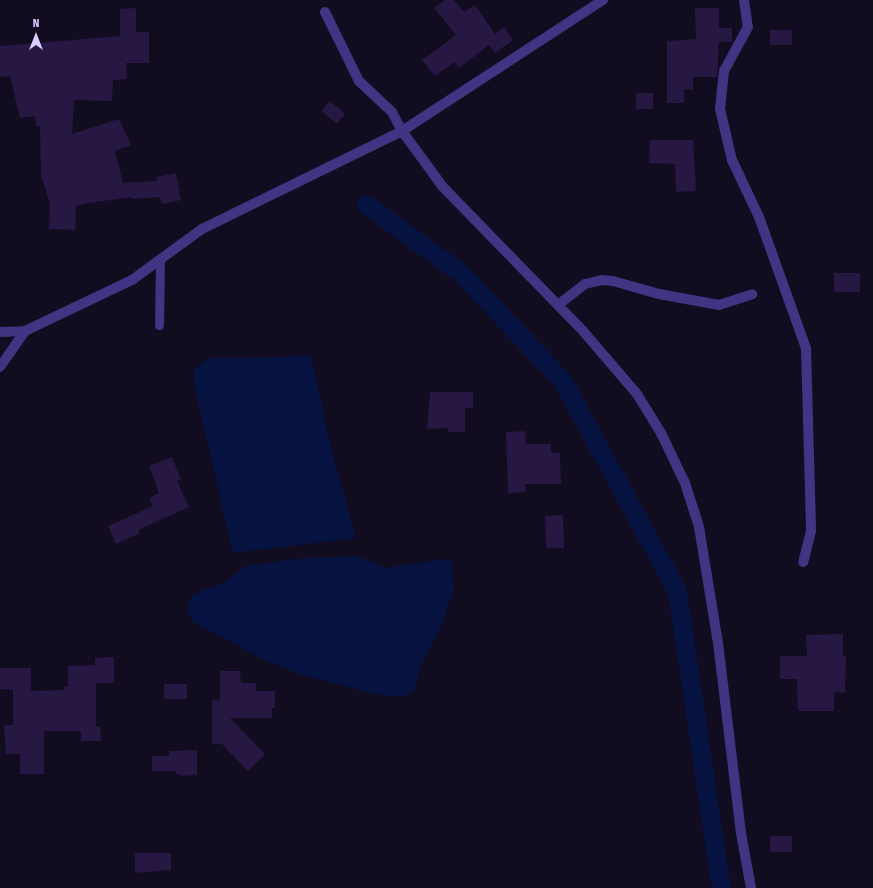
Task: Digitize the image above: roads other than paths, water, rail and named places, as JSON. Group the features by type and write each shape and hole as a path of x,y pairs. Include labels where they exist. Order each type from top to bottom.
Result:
{"street":[{"path":"0,332 25,331 132,280 202,229 402,131 603,0"},
{"path":"744,0 748,27 724,71 720,109 732,160 759,217 806,348 811,531 803,562"},
{"path":"325,12 359,81 392,112 402,131 443,187 558,305 637,394 660,433 686,483 699,526 717,636 741,833 751,888"},
{"path":"558,305 580,288 592,281 602,280 614,281 673,297 719,305 752,294"},
{"path":"0,367 25,331"}],"lane":[{"path":"159,326 160,260"}],"waterway":[{"path":"366,204 461,273 562,380 677,591 721,888"}]}
